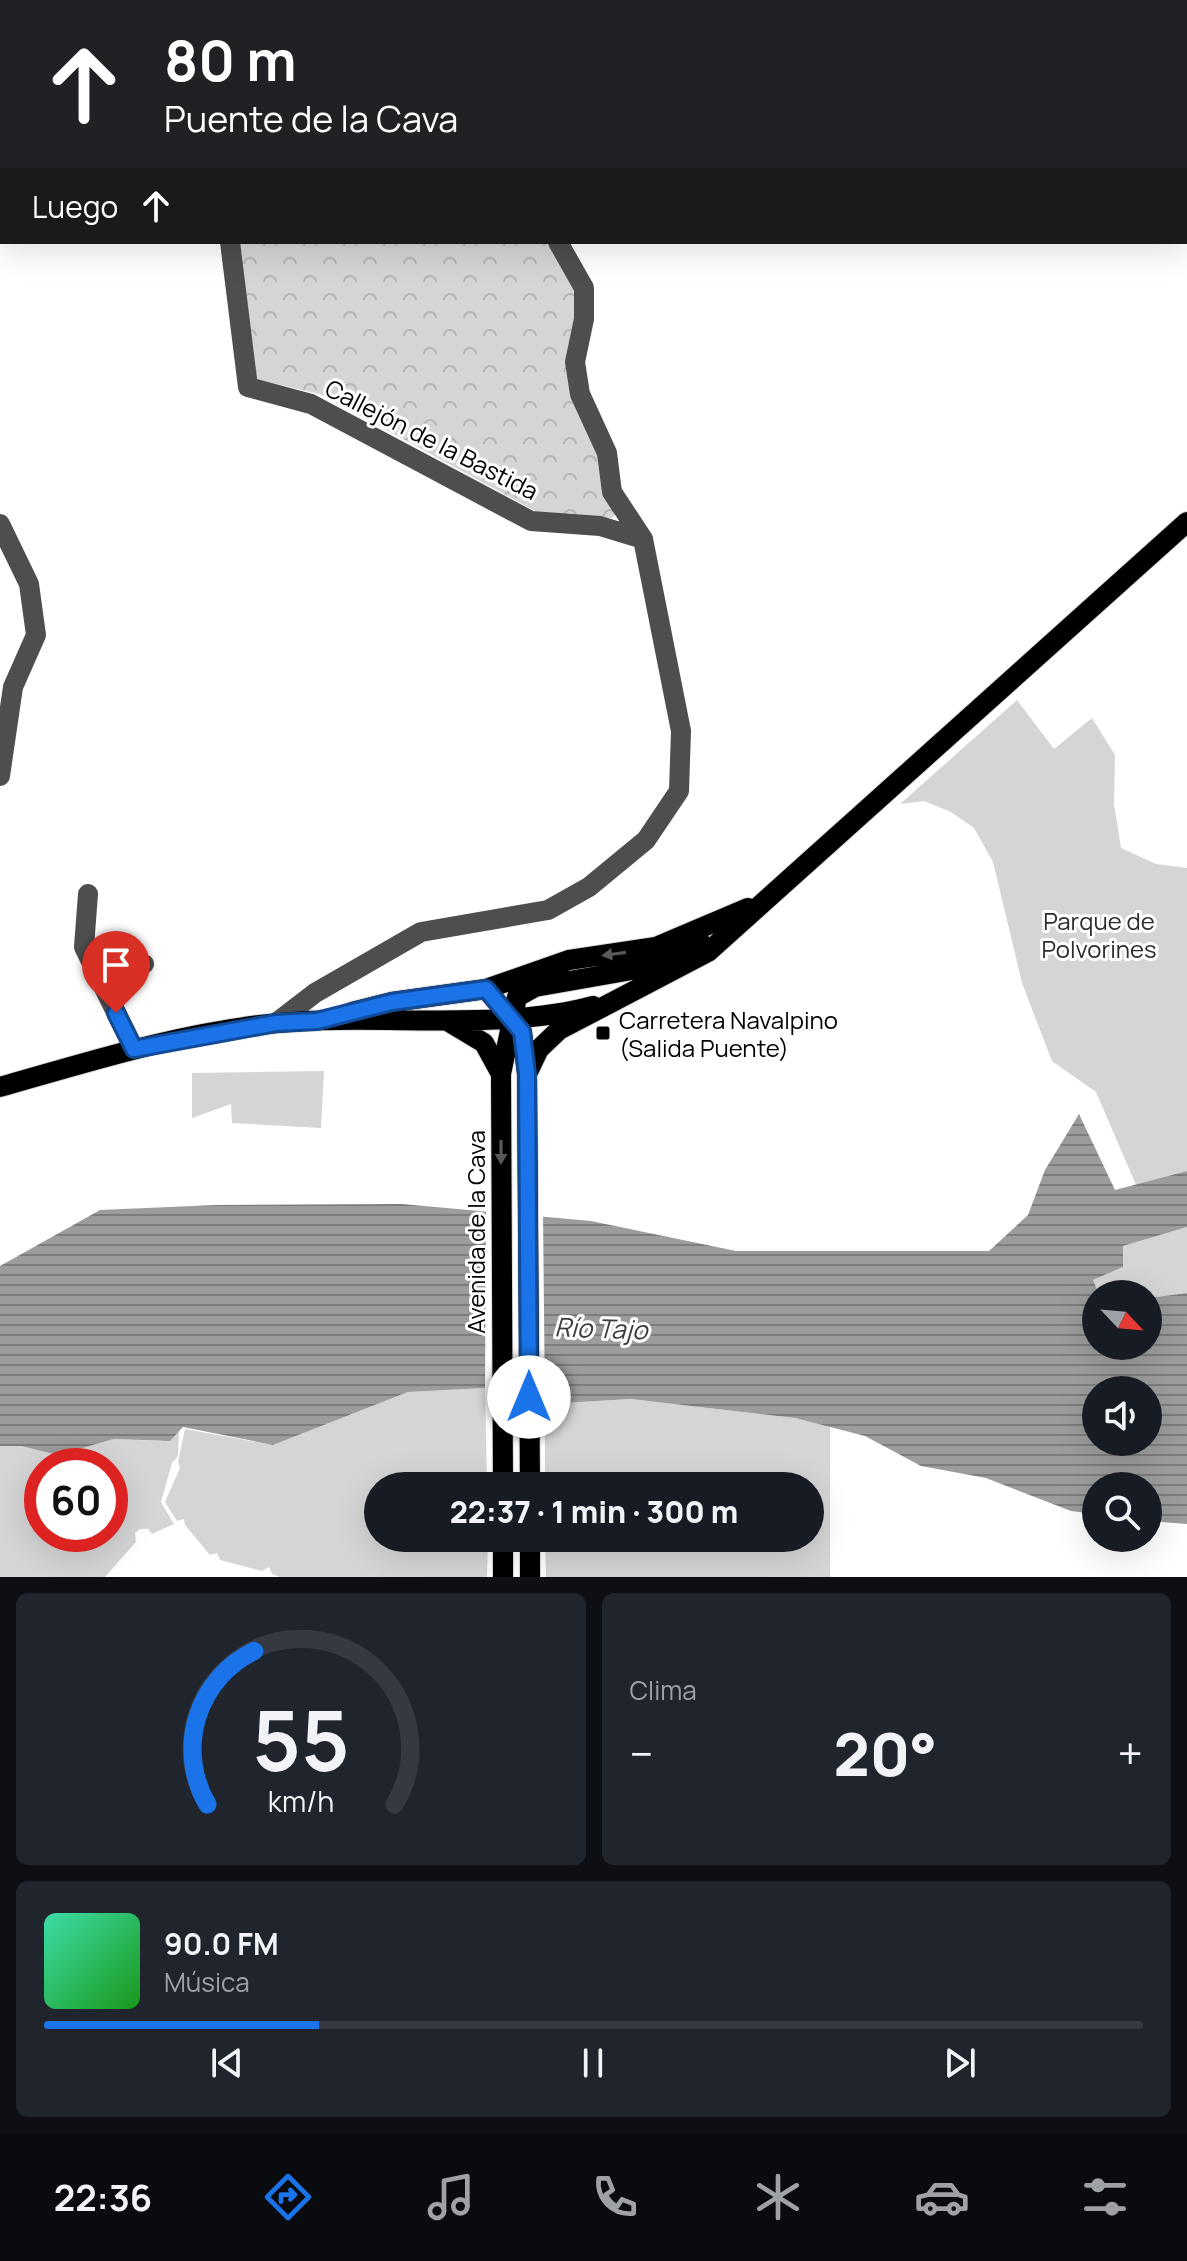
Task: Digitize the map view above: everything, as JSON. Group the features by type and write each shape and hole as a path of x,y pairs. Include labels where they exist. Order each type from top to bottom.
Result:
{"main road":[{"path":"527,1074 548,1038 708,952 1187,522"},
{"path":"317,1021 392,1002 486,989 569,960 669,943 765,900"},
{"path":"511,1016 517,997 535,987 632,970 668,957 704,941 765,900"},
{"path":"486,989 522,1032 527,1074 530,1472"},
{"path":"0,1087 134,1049 276,1023 445,1020 562,1013 631,994"},
{"name":"Avenida de la Cava","path":"503,1472 501,1074 511,1016"},
{"path":"445,1020 464,1028 484,1043 501,1074"},
{"path":"503,1552 503,1577"},
{"path":"530,1552 530,1577"}],"street":[{"name":"Callejón de la Bastida","path":"230,244 248,387 311,404 531,521 600,526 643,539"},
{"path":"276,1023 315,993 421,932 548,910 589,887 646,840 679,791 681,731 643,539 612,492 607,453 580,394 575,362 584,319 584,288 559,244"},
{"path":"0,524 29,584 36,635 13,687 0,776"},
{"path":"88,894 84,947 134,1049"},
{"path":"84,947 144,964"}],"green space":[{"path":"238,244 557,244 576,271 575,362 620,510 612,518 537,512 320,394 254,379"},
{"name":"Parque de Polvorines","path":"1017,700 1054,749 1092,718 1115,755 1114,804 1121,848 1156,864 1187,868 1187,1171 1136,1185 1096,1092 1052,1061 1022,983 993,862 974,828 951,812 924,801 900,804"},
{"path":"324,1071 321,1128 232,1123 231,1104 192,1118 192,1073"},
{"path":"1187,1227 1187,1293 1162,1296 1162,1280 1093,1280 1123,1267 1123,1246"},
{"path":"485,1388 487,1472 364,1472 364,1552 488,1552 487,1577 280,1577 272,1574 269,1567 262,1571 220,1560 217,1553 210,1555 185,1525 184,1519 177,1521 165,1502 180,1468 178,1462 185,1429 273,1445 408,1392"},
{"path":"631,1399 795,1418 830,1427 830,1577 546,1577 545,1552 824,1552 824,1472 545,1472 545,1404"},
{"path":"179,1431 178,1456 172,1463 161,1502 174,1524 152,1534 148,1529 140,1529 135,1533 136,1542 128,1551 128,1448 82,1448 114,1439 162,1441"},
{"path":"0,1446 29,1448 24,1448 24,1552 127,1552 105,1577 0,1577"}],"water":[{"name":"Río Tajo","path":"1079,1114 1115,1190 1187,1171 1187,1227 1123,1246 1123,1267 1093,1280 1082,1280 1082,1360 1162,1360 1162,1296 1187,1293 1187,1524 1162,1522 1162,1472 1082,1472 1082,1512 1071,1511 986,1478 921,1466 865,1436 795,1418 631,1399 545,1404 485,1388 408,1392 273,1445 183,1427 170,1441 114,1439 82,1448 0,1446 0,1266 100,1210 216,1205 402,1204 591,1221 736,1251 989,1251 1028,1215 1045,1170"}],"pier":[{"path":"486,1208 543,1213 545,1408 485,1393"}],"place":[{"name":"Carretera Navalpino (Salida Puente)","path":"603,1033"}],"route":[{"path":"116,1013 134,1049 276,1023 317,1021 392,1002 486,989 522,1032 527,1074 529,1397"}]}
